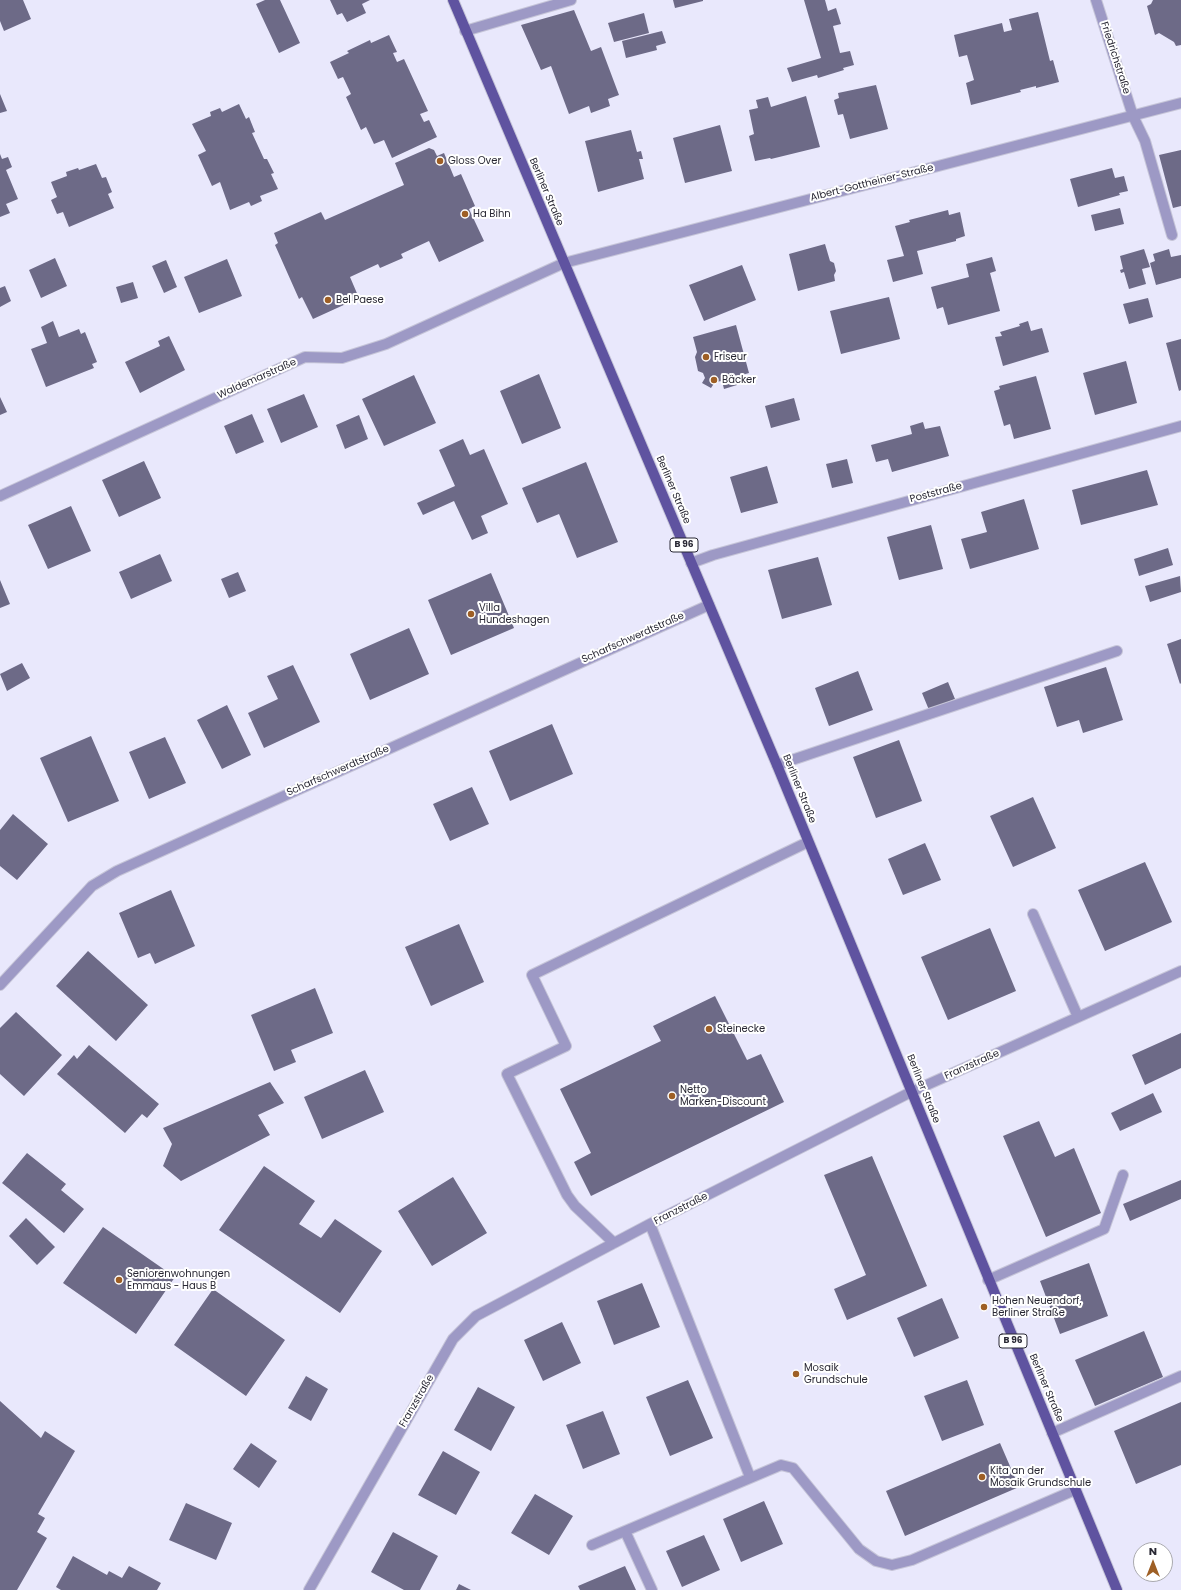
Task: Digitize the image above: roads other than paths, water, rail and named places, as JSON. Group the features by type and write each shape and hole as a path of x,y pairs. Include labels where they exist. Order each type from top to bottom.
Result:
{"main road":[{"name":"Berliner Straße","path":"453,0 777,765 1117,1590"}],"street":[{"path":"465,31 571,0"},
{"name":"Friedrichstraße","path":"1096,0 1133,116 1145,142 1172,235"},
{"name":"Albert-Gottheiner-Straße","path":"564,263 1181,103"},
{"name":"Waldemarstraße","path":"0,496 305,357 342,358 386,344 564,263"},
{"name":"Poststraße","path":"691,563 713,555 1181,426"},
{"name":"Scharfschwerdtstraße","path":"0,985 92,886 117,871 709,604"},
{"path":"777,765 1117,651"},
{"path":"614,1243 575,1206 567,1195 507,1074 566,1046 532,975 808,842"},
{"path":"1033,914 1078,1017"},
{"name":"Franzstraße","path":"309,1590 453,1339 476,1316 650,1224 911,1092 1181,971"},
{"path":"988,1280 1104,1229 1123,1174"},
{"path":"650,1224 750,1477"},
{"path":"1052,1433 1181,1376"},
{"path":"592,1545 781,1465 793,1468 859,1549 876,1561 892,1565 912,1560 1075,1490"},
{"path":"625,1531 652,1590"}],"place":[{"name":"Gloss Over","path":"440,161"},
{"name":"Ha Bihn","path":"465,214"},
{"name":"Bel Paese","path":"328,300"},
{"name":"Friseur","path":"706,357"},
{"name":"Bäcker","path":"714,380"},
{"name":"Villa Hundeshagen","path":"471,614"},
{"name":"Steinecke","path":"709,1029"},
{"name":"Netto Marken-Discount","path":"672,1096"},
{"name":"Seniorenwohnungen Emmaus - Haus B","path":"119,1280"},
{"name":"Hohen Neuendorf, Berliner Straße","path":"984,1307"},
{"name":"Mosaik Grundschule","path":"796,1374"},
{"name":"Kita an der Mosaik Grundschule","path":"982,1477"}]}
